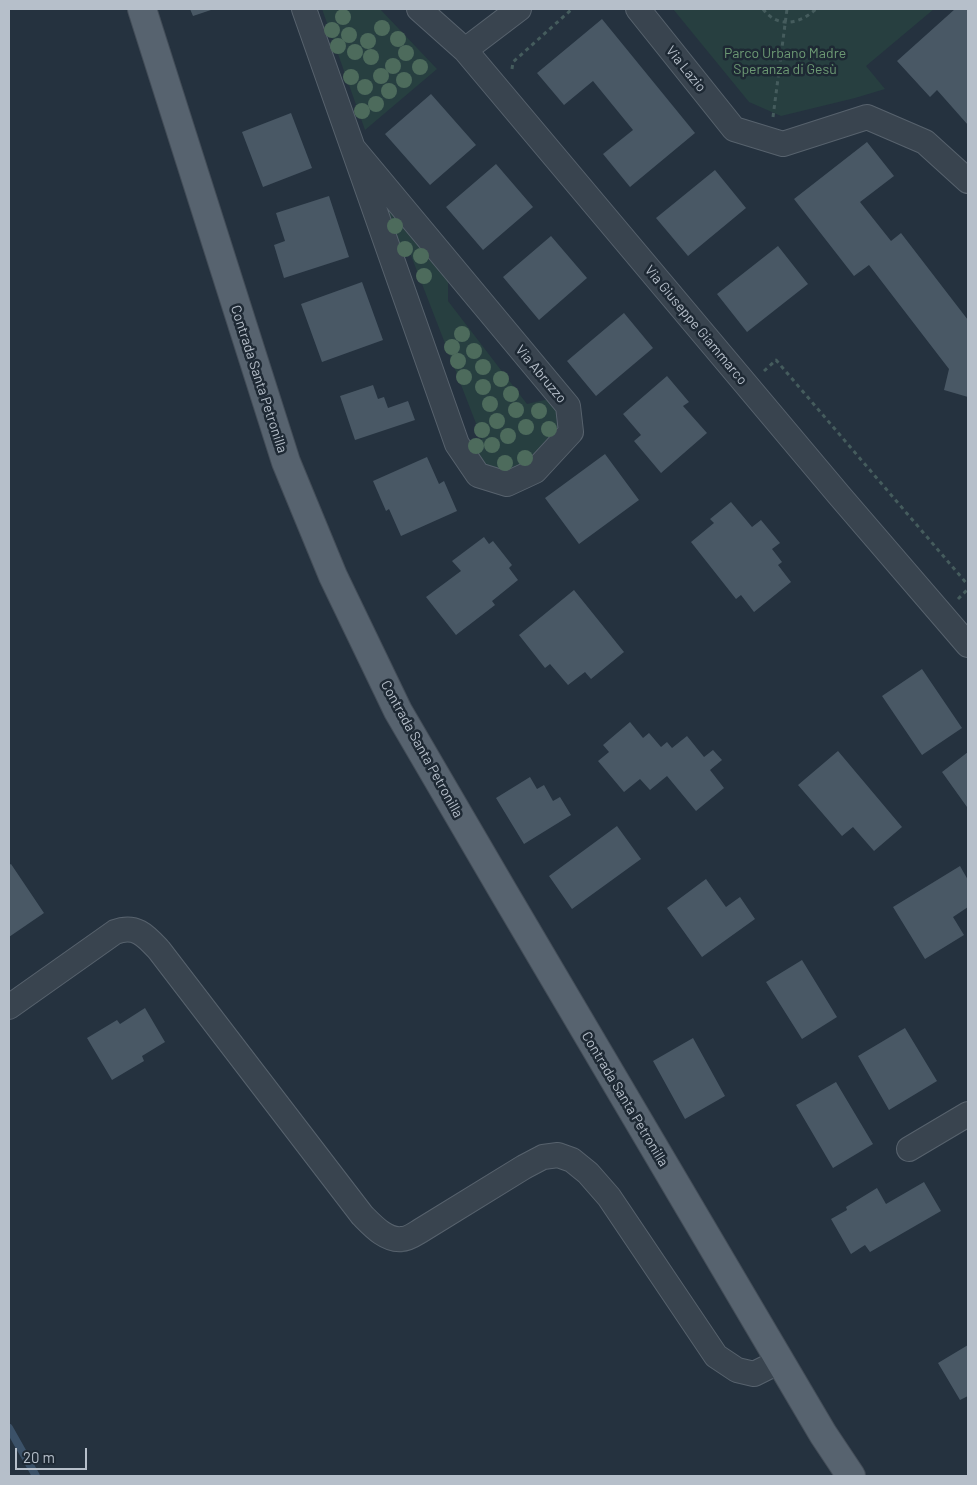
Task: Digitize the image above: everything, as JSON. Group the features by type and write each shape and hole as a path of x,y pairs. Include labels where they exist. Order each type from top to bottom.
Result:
{"main road":[{"name":"Contrada Santa Petronilla","path":"142,9 286,462 333,576 398,710 507,900 823,1434 851,1476"},
{"name":"Contrada Santa Petronilla","path":"823,1434 842,1476"}],"street":[{"name":"Via Abruzzo","path":"304,9 457,444 478,475 507,484 534,471 571,432 568,406 353,148"},
{"name":"Via Giuseppe Giammarco","path":"419,9 465,50 839,495 968,645"},
{"path":"465,50 519,9"},
{"name":"Via Lazio","path":"638,9 734,129 783,144 867,116 925,142 968,181"},
{"path":"9,1007 115,932 124,929 136,930 148,938 159,950 362,1215 375,1228 392,1239 404,1239 524,1167 543,1157 558,1155 572,1160 588,1173 609,1197 716,1356 737,1370 754,1374 780,1361"},
{"path":"909,1149 968,1114"}],"path":[{"path":"512,73 513,62 572,9"},
{"path":"763,9 775,19 786,22 808,17 816,9"},
{"path":"773,118 787,9"},
{"path":"762,372 776,360 968,585"}],"green space":[{"path":"322,9 380,9 437,69 365,130"},
{"name":"Parco Urbano Madre Speranza di Gesù","path":"673,9 934,9 866,66 885,89 781,116 749,102"},
{"path":"371,179 448,272 448,301 527,404 549,399 559,413 560,432 546,453 509,473 486,467 471,443 482,439 410,253 397,252"}],"building":[{"path":"190,9 214,9 193,16"},
{"path":"955,9 968,9 968,125 937,90 930,97 897,61"},
{"path":"602,19 695,133 630,187 603,154 633,130 593,81 564,105 537,73"},
{"path":"431,94 476,145 430,185 385,134"},
{"path":"291,113 312,168 263,187 242,132"},
{"path":"867,142 894,176 860,202 891,241 901,233 968,320 968,397 944,390 949,369 869,265 854,276 794,199"},
{"path":"496,164 533,207 483,250 446,207"},
{"path":"715,170 746,208 688,256 656,218"},
{"path":"329,196 349,257 284,278 274,245 285,241 276,213"},
{"path":"551,236 587,278 539,320 503,277"},
{"path":"778,246 808,284 747,332 717,294"},
{"path":"362,282 383,340 322,362 301,304"},
{"path":"624,313 653,348 596,396 567,361"},
{"path":"667,376 689,402 683,406 707,433 661,473 634,441 641,435 623,414"},
{"path":"373,385 378,399 384,397 388,408 408,401 415,420 355,440 340,396"},
{"path":"605,454 639,500 579,544 545,498"},
{"path":"427,457 439,484 444,481 457,511 401,536 389,509 386,511 373,481"},
{"path":"731,502 752,527 761,520 780,543 772,549 782,562 778,565 791,582 754,612 741,595 736,599 691,542 714,523 710,519"},
{"path":"484,537 489,544 493,541 512,565 509,568 518,580 492,601 495,605 456,635 426,597 461,571 452,561"},
{"path":"574,590 624,652 591,679 585,672 568,685 550,664 545,668 519,635"},
{"path":"922,669 962,728 922,755 882,696"},
{"path":"630,722 643,738 649,733 661,747 667,742 672,748 687,736 704,757 713,750 722,760 710,770 724,788 696,811 667,776 650,790 640,779 624,792 598,761 609,752 603,745"},
{"path":"838,751 902,827 874,851 853,827 842,836 798,785"},
{"path":"968,752 968,806 967,807 942,772"},
{"path":"530,777 537,789 544,785 553,801 560,797 571,815 524,844 496,798"},
{"path":"617,826 641,859 572,909 549,876"},
{"path":"11,864 44,913 9,937 9,865"},
{"path":"960,866 968,880 968,907 953,917 964,935 925,959 893,907"},
{"path":"706,879 726,907 740,897 755,919 702,957 667,908"},
{"path":"802,960 837,1017 802,1039 766,982"},
{"path":"145,1008 165,1042 142,1056 144,1061 112,1080 87,1038 117,1020 120,1024"},
{"path":"905,1028 937,1081 889,1110 858,1056"},
{"path":"693,1038 725,1096 685,1119 653,1061"},
{"path":"836,1082 873,1144 833,1168 796,1105"},
{"path":"924,1182 941,1211 870,1252 865,1245 851,1254 831,1219 847,1210 846,1207 877,1188 886,1204"},
{"path":"968,1345 968,1396 960,1400 938,1363"}],"waterway":[{"path":"9,1428 36,1476"}]}
